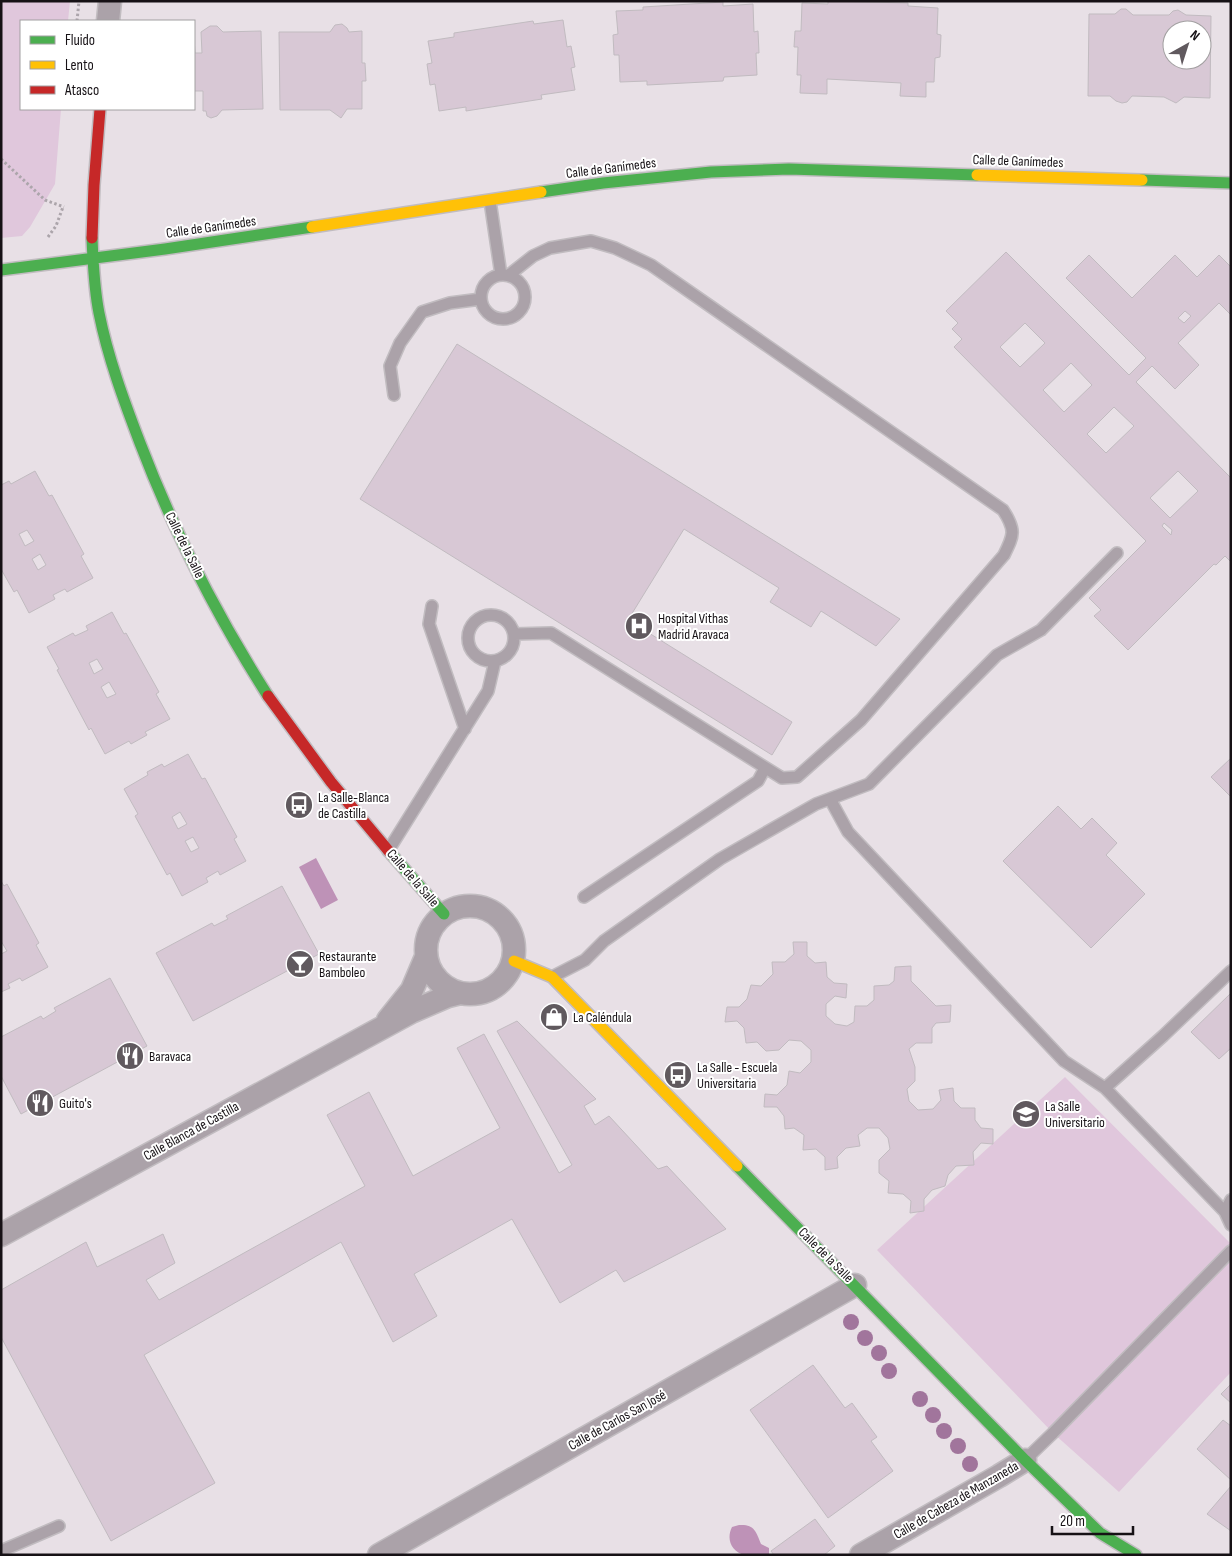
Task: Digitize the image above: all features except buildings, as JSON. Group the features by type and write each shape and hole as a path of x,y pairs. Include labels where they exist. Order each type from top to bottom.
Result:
{"street":[{"path":"108,20 110,1"},
{"name":"Calle de la Salle","path":"100,110 92,205 99,313 112,363 130,416 170,514 203,583 233,638 270,699 333,784 388,851 444,914"},
{"name":"Calle de Ganímedes","path":"1,270 94,259 604,183 747,170 789,169 1231,183"},
{"path":"470,906 483,908 495,913 505,923 512,934 514,961 508,974 499,984 488,991 474,995 460,994 448,989 430,970 426,957 429,933 435,922 444,914 457,908 470,906"},
{"name":"Calle Blanca de Castilla","path":"380,1028 394,1014 412,990 426,957"},
{"name":"Calle de la Salle","path":"514,961 552,977 1025,1460 1100,1533 1136,1555"},
{"name":"Calle Blanca de Castilla","path":"1,1235 418,1008 448,996 460,994"},
{"name":"Calle de Carlos San José","path":"379,1555 855,1285"},
{"name":"Calle de Cabeza de Manzaneda","path":"861,1555 1025,1460"}],"lane":[{"path":"490,201 505,275"},
{"path":"505,275 517,279 523,286 526,294 525,303 521,311 506,319 497,318 484,308 481,300 482,291 486,283 492,277 505,275 533,256 550,248 591,241 615,248 651,265 1004,510 1012,524 1012,539 1004,555 861,720 797,777 782,778 550,632 514,634"},
{"path":"394,396 390,366 400,343 422,312 450,303 481,300"},
{"path":"552,977 585,960 604,941 720,858 816,804 869,784 997,655 1041,630 1117,553"},
{"path":"432,606 428,624 465,729"},
{"path":"487,616 496,616 504,620 514,634 514,643 510,651 504,658 495,661 487,661 478,657 472,651 469,642 469,633 472,625 479,619 487,616"},
{"path":"388,851 488,691 495,661"},
{"path":"584,897 758,781 765,768"},
{"path":"830,799 848,832 1064,1062 1105,1088 1225,1212 1231,1225"},
{"path":"1105,1088 1231,971"},
{"path":"1225,1212 1231,1200"},
{"path":"1025,1460 1054,1433 1231,1251"},
{"path":"1,1551 59,1526"}],"path":[{"path":"77,20 79,1"},
{"path":"1,159 45,200 63,208 92,205"},
{"path":"45,241 56,226 63,208 64,198"}],"shaded area":[{"path":"1,1 70,1 68,20 20,20 20,110 61,110 55,184 30,227 22,236 1,238"},
{"path":"316,858 338,900 321,909 299,867"},
{"path":"1065,1077 1231,1244 1231,1372 1119,1492 1053,1433 877,1250"},
{"path":"739,1525 754,1529 761,1544 769,1548 769,1555 745,1555 733,1548 730,1532 732,1527"}],"traffic: fast":[{"path":"541,192 603,183 711,172 789,169 977,175"},
{"path":"1142,180 1231,183"},
{"path":"1,270 165,249 312,227"},
{"path":"92,238 93,266 99,313 117,379 140,443 167,509 198,573 231,635 268,696"},
{"path":"392,855 444,914"},
{"path":"737,1166 1025,1460 1100,1533 1136,1555"}],"traffic: slow":[{"path":"977,175 1142,180"},
{"path":"312,227 541,192"},
{"path":"514,961 552,977 737,1166"}],"traffic: jam":[{"path":"92,238 100,110"},
{"path":"268,696 331,782 392,855"}],"place":[{"name":"Hospital Vithas Madrid Aravaca","path":"639,626"},
{"name":"La Salle-Blanca de Castilla","path":"299,805"},
{"name":"Restaurante Bamboleo","path":"300,964"},
{"name":"La Caléndula","path":"554,1017"},
{"name":"Baravaca","path":"130,1056"},
{"name":"La Salle - Escuela Universitaria","path":"678,1075"},
{"name":"Guito's","path":"40,1103"},
{"name":"La Salle Universitario","path":"1026,1114"}]}
